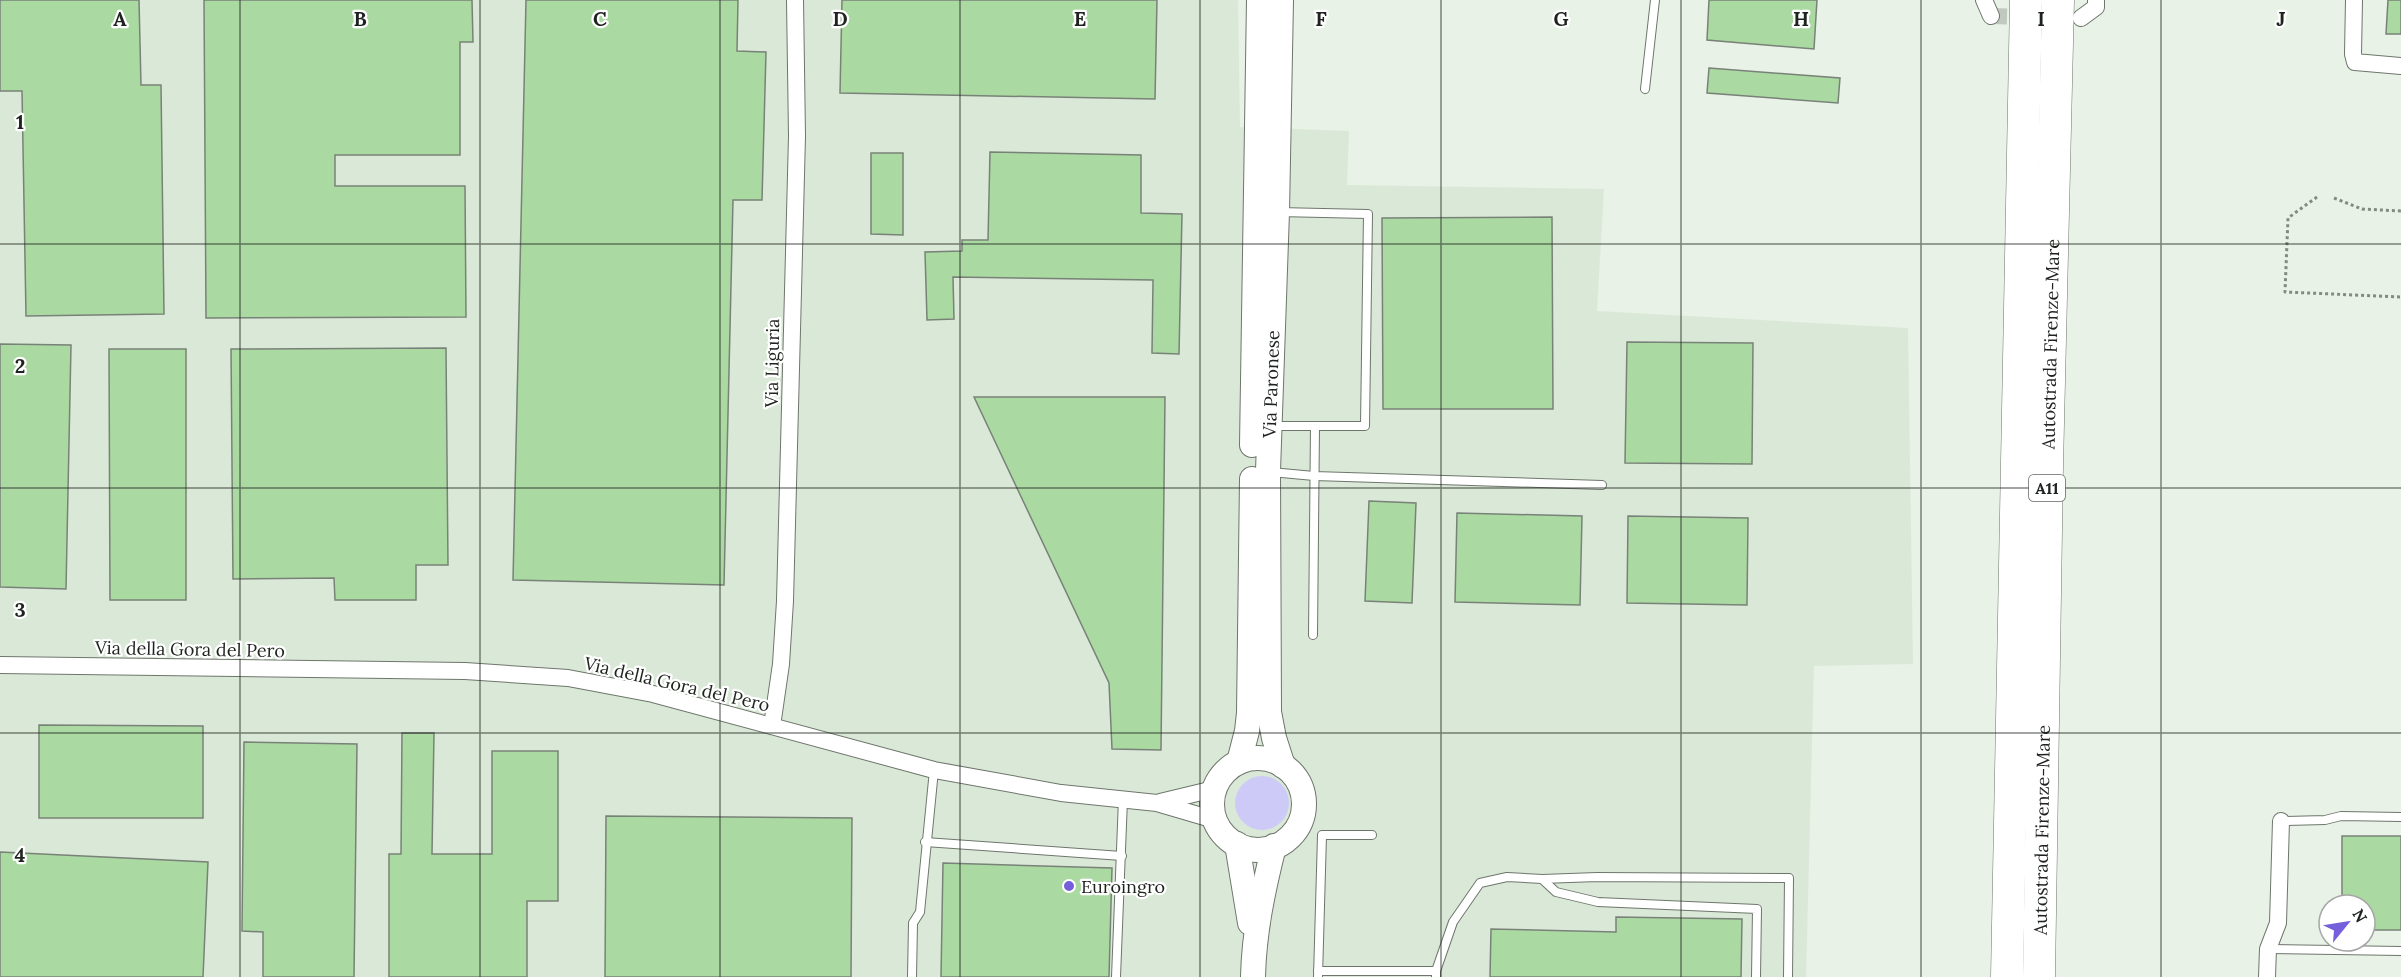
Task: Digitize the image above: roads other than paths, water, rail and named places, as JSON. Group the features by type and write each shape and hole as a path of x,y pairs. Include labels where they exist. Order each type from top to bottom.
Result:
{"highway":[{"name":"Autostrada Firenze-Mare","path":"2007,977 2026,0"},
{"name":"Autostrada Firenze-Mare","path":"2039,977 2047,466 2070,9"}],"main road":[{"name":"Via Paronese","path":"1239,762 1249,713 1259,0"},
{"name":"Via Paronese","path":"1274,846 1286,840 1296,829 1302,816 1304,802 1301,788 1284,766 1274,738 1269,712 1268,471 1277,212 1281,0"},
{"path":"1255,965 1262,897 1274,846 1255,849 1237,844 1220,830 1212,804 1214,789 1228,768 1239,762 1254,758 1269,759 1284,766"},
{"path":"1237,844 1255,965"}],"street":[{"name":"Via Liguria","path":"772,726 781,664 785,601 797,136 795,0"},
{"path":"1984,0 1991,16"},
{"path":"2070,9 2096,7 2096,0"},
{"path":"2354,0 2353,54 2355,62 2401,66"},
{"name":"Via della Gora del Pero","path":"0,665 465,671 568,678 653,694 934,770 1061,793 1157,803 1215,819"},
{"name":"Via della Gora del Pero","path":"1157,803 1214,789"},
{"path":"2267,977 2268,949 2278,923 2281,821"}],"lane":[{"path":"1645,88 1655,0"},
{"path":"1269,426 1365,426 1368,214 1277,212"},
{"path":"1313,635 1315,426"},
{"path":"1268,471 1314,476 1602,485"},
{"path":"912,977 913,922 920,912 934,770"},
{"path":"1116,977 1123,799"},
{"path":"2281,821 2325,820 2341,816 2401,817"},
{"path":"1372,835 1322,835 1318,974 1436,974 1453,922 1480,883 1507,877 1542,879 1789,878 1788,977"},
{"path":"926,842 1122,856"},
{"path":"1542,879 1556,892 1598,902 1757,909 1756,977"},
{"path":"2268,949 2401,951"}],"tunnel":[{"path":"1991,16 2032,17"}],"place":[{"name":"Euroingro","path":"1069,886"}]}
